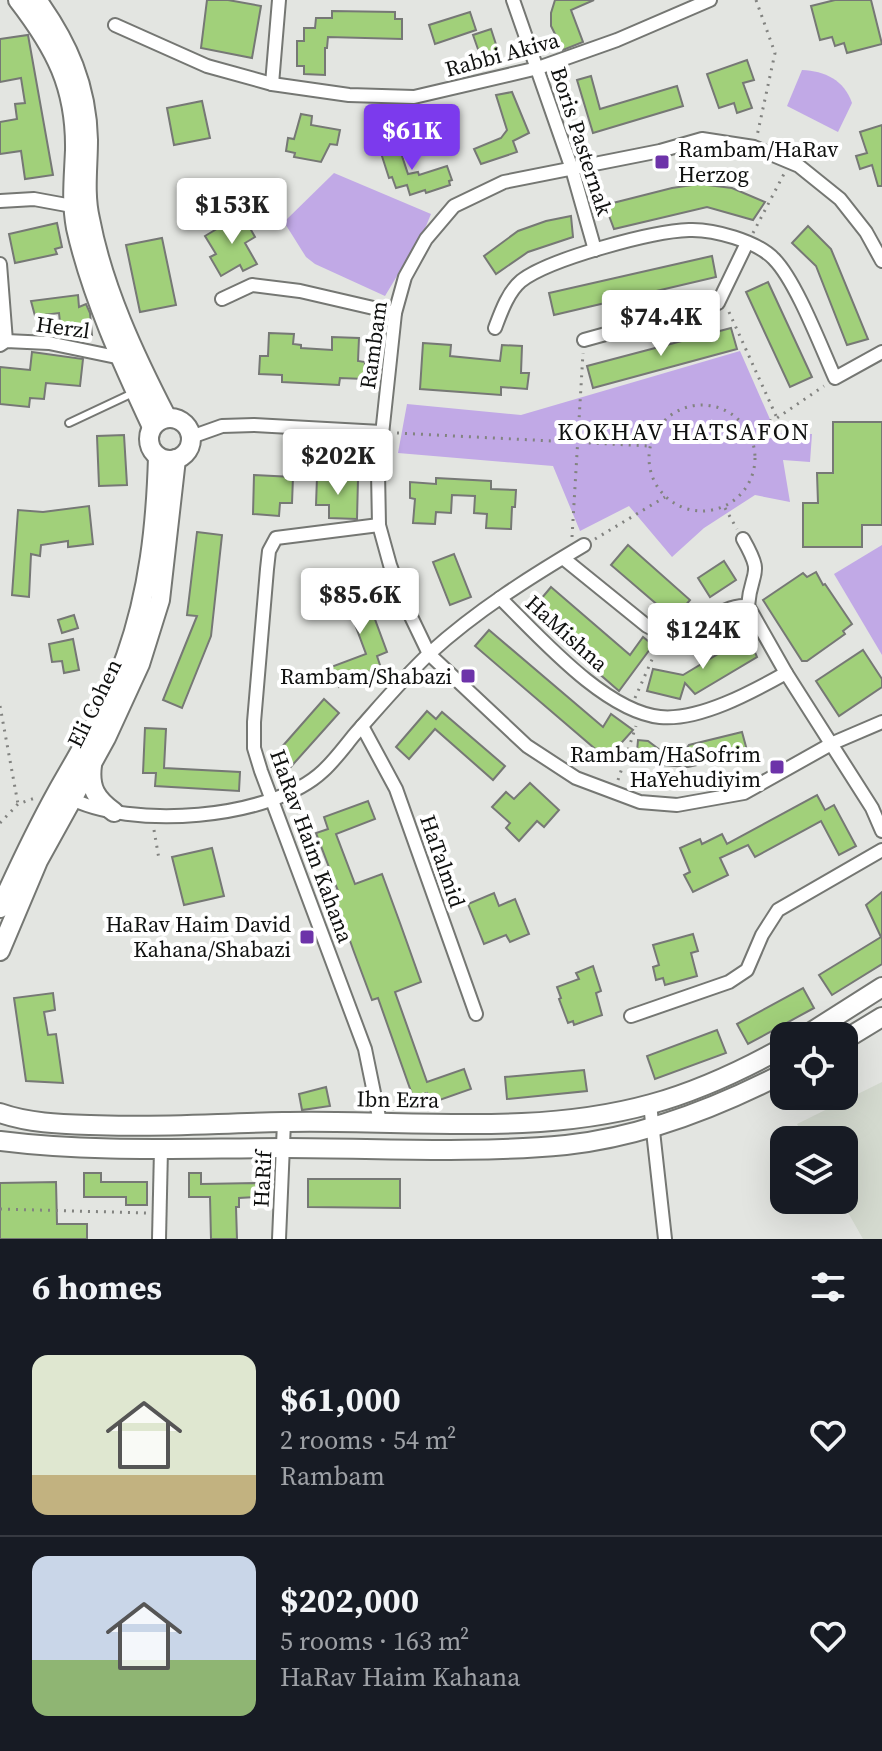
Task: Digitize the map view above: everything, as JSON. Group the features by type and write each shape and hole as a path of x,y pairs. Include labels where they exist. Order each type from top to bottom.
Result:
{"street":[{"path":"18,0 53,48 63,73 73,120 72,206 85,263 136,392 160,423"},
{"path":"37,0 75,64 83,89 87,114 86,190 96,245 160,423 150,446 167,458 186,453 191,437 183,422 160,423"},
{"path":"272,84 279,0"},
{"name":"Boris Pasternak","path":"513,0 572,169 595,250"},
{"name":"Rabbi Akiva","path":"115,25 207,66 272,84 349,95 414,97 538,68 617,40 710,0"},
{"name":"Rambam","path":"882,261 866,232 840,199 791,162 754,147 702,139 504,182 454,206 426,239 405,277 395,313 381,432 379,525 404,602 429,654 527,746 576,778 613,794 640,802 677,805 744,793 833,743 882,722"},
{"path":"0,201 43,200 72,206"},
{"path":"495,328 504,305 519,283 541,268 595,250 688,230 714,231 747,243 773,258 790,282 835,378 882,352"},
{"path":"584,340 711,307 720,300 747,243"},
{"path":"0,264 3,343"},
{"path":"222,299 252,285 300,291 395,313"},
{"name":"Herzl","path":"3,343 49,343 121,358"},
{"path":"191,437 222,426 254,425 381,432"},
{"name":"Eli Cohen","path":"0,908 22,857 65,795 92,764 140,664 160,600 167,458"},
{"name":"Eli Cohen","path":"0,951 126,657 143,601 157,501 167,458"},
{"name":"HaRav Haim Kahana","path":"379,525 276,538 269,551 254,748 365,1049 380,1122"},
{"path":"743,539 756,562 757,571 748,606 786,673 872,808 882,831"},
{"path":"65,795 85,805 114,812 203,814 246,809 274,801 322,773 429,654 500,598 584,545"},
{"path":"567,555 647,626 663,635 692,633 731,608 748,606"},
{"name":"HaMishna","path":"500,598 568,664 615,703 660,717 700,713 786,673"},
{"name":"HaTalmid","path":"362,726 396,789 476,1014"},
{"path":"92,764 94,792 114,812"},
{"path":"631,1016 729,982 747,970 762,935 778,910 882,850"},
{"path":"827,1022 882,987"},
{"path":"858,1032 882,1017"},
{"name":"Ibn Ezra","path":"0,1113 58,1124 140,1127 284,1122 469,1124 565,1120 650,1104 733,1076 770,1055"},
{"path":"0,1141 161,1149 477,1150 568,1144 654,1126 742,1094 770,1080"},
{"path":"650,1104 665,1239"},
{"name":"HaRif","path":"279,1239 284,1122"},
{"path":"159,1239 161,1149"}],"lane":[{"path":"69,423 136,392"}],"path":[{"path":"754,147 775,53 756,0"},
{"path":"747,243 791,162"},
{"path":"720,300 728,310 777,418"},
{"path":"567,555 584,340"},
{"path":"748,431 777,418 835,378"},
{"path":"705,404 723,408 736,416 748,431 755,453 754,469 745,490 733,502 716,510 690,511 665,497 653,482 647,457 649,446 668,415 686,406 705,404"},
{"path":"381,432 649,446"},
{"path":"584,545 665,497"},
{"path":"724,506 743,539"},
{"path":"613,794 636,709 663,635"},
{"path":"0,706 18,804"},
{"path":"0,823 18,804 65,795"},
{"path":"155,838 159,859"},
{"path":"0,1209 160,1213"}],"shaded area":[{"path":"802,70 833,78 844,88 852,103 838,132 787,106"},
{"path":"334,173 431,214 385,296 315,264 306,257 284,222"},
{"path":"740,351 776,433 812,434 810,462 783,460 790,502 755,495 704,528 672,557 629,506 580,531 553,466 398,453 407,404 521,415"},
{"path":"882,545 882,655 834,574"},
{"path":"882,1082 882,1239 863,1239 849,1214 858,1214 858,1126 797,1124 825,1110 858,1110 858,1094"}],"building":[{"path":"207,0 261,6 252,58 201,48"},
{"path":"555,0 594,0 571,10 583,42 563,50 551,26"},
{"path":"835,0 871,0 882,44 847,53 844,43 835,46 832,37 820,40 811,6"},
{"path":"332,11 395,12 395,19 402,19 402,39 328,37 325,75 304,74 304,66 297,66 297,41 304,41 304,28 315,28 316,18 332,18"},
{"path":"470,12 476,30 435,44 429,25"},
{"path":"491,29 502,63 485,69 473,35"},
{"path":"28,35 53,175 25,179 21,151 0,154 0,122 17,119 15,104 25,103 21,78 0,82 0,39"},
{"path":"747,60 754,80 743,83 752,108 737,113 734,103 719,108 707,74"},
{"path":"591,76 600,109 677,86 683,106 593,133 577,80"},
{"path":"512,92 529,133 513,141 517,152 481,164 474,149 501,138 507,130 496,95"},
{"path":"202,101 210,138 174,145 167,108"},
{"path":"301,114 312,116 311,125 340,130 337,145 330,144 321,162 294,157 295,153 286,151 288,138 294,139"},
{"path":"882,125 882,186 878,186 872,165 860,169 856,156 867,153 860,132"},
{"path":"396,138 408,174 418,172 419,175 447,166 452,180 449,181 450,185 410,195 407,185 396,188 392,177 389,178 380,150 386,148 384,142"},
{"path":"699,184 732,188 765,202 753,220 707,207 614,229 605,205 672,188"},
{"path":"242,214 255,237 245,243 257,264 243,271 240,265 221,276 210,257 216,254 205,236"},
{"path":"571,216 573,237 528,252 496,274 484,256 518,231"},
{"path":"57,223 62,247 55,249 57,254 15,263 9,234"},
{"path":"808,226 831,249 868,339 847,345 816,266 792,243"},
{"path":"162,238 176,305 140,312 126,245"},
{"path":"712,256 716,277 554,315 549,293"},
{"path":"768,282 812,377 790,387 746,292"},
{"path":"78,295 79,307 86,304 90,313 92,335 61,332 59,313 35,316 31,301"},
{"path":"731,328 737,349 593,388 587,366"},
{"path":"269,333 294,334 293,344 301,345 301,348 332,350 332,337 359,338 358,361 365,362 364,379 340,378 339,385 282,382 282,375 259,374 260,356 268,356"},
{"path":"423,343 451,345 450,356 500,361 502,345 522,346 521,373 529,373 527,389 501,387 501,395 420,389"},
{"path":"32,352 83,359 80,386 46,383 44,399 30,398 29,407 0,404 0,367 30,370"},
{"path":"833,422 882,422 882,525 862,525 862,547 803,547 803,503 818,503 817,473 833,473"},
{"path":"124,435 127,485 99,486 97,436"},
{"path":"254,475 293,477 292,503 280,503 279,516 253,514"},
{"path":"317,477 358,479 357,519 329,518 329,505 316,505"},
{"path":"436,478 491,481 491,489 516,490 511,529 486,528 487,514 474,513 475,496 452,495 451,513 436,512 435,524 413,523 415,499 410,498 410,482 436,484"},
{"path":"89,506 93,544 68,547 68,541 41,545 40,556 31,554 29,597 12,595 18,510 43,512"},
{"path":"197,532 222,535 211,636 182,708 163,700 197,616 187,615"},
{"path":"628,545 690,600 674,619 611,565"},
{"path":"454,554 471,597 450,605 433,562"},
{"path":"724,561 736,580 710,597 698,578"},
{"path":"816,572 852,624 843,631 845,634 807,661 802,661 763,600 803,573 807,577"},
{"path":"359,576 387,652 377,656 381,668 339,687 331,667 366,654 340,584"},
{"path":"551,587 630,655 643,637 653,645 619,691 596,671 602,663 536,605"},
{"path":"74,615 78,628 62,633 58,620"},
{"path":"489,630 603,727 611,714 633,730 607,759 475,646"},
{"path":"748,636 757,657 695,694 685,683 680,699 647,691 653,669 683,675"},
{"path":"73,639 79,670 64,673 62,661 52,662 49,644"},
{"path":"863,650 882,679 882,687 839,716 816,681"},
{"path":"324,699 339,713 288,770 273,757"},
{"path":"427,711 436,719 442,712 505,766 493,780 435,729 409,759 396,747"},
{"path":"145,728 166,729 164,768 240,772 239,791 155,786 156,773 143,773"},
{"path":"742,732 748,754 688,767 636,763 638,740 648,741 676,762 689,745"},
{"path":"530,783 559,810 544,827 537,821 519,841 506,828 510,823 492,807 506,792 514,799"},
{"path":"817,795 825,810 834,805 856,846 839,855 821,821 755,857 748,845 720,858 728,875 693,892 684,875 690,872 680,848 700,839 702,844 722,834 727,844"},
{"path":"368,801 375,819 336,834 355,884 382,874 400,923 421,982 395,992 427,1082 464,1069 471,1089 431,1103 427,1093 413,1097 378,998 372,1000 354,952 333,893 338,891 316,833 328,829 324,817"},
{"path":"212,848 224,896 184,905 172,857"},
{"path":"882,892 882,964 832,995 819,975 881,937 866,905"},
{"path":"494,893 499,906 515,899 529,934 510,942 506,935 484,944 468,904"},
{"path":"693,934 698,951 691,953 697,976 665,985 663,978 656,980 653,967 659,965 653,945"},
{"path":"593,966 601,991 596,993 602,1015 574,1025 573,1021 568,1023 557,987 579,979 576,973"},
{"path":"803,988 814,1008 788,1022 770,1022 770,1032 748,1044 737,1024"},
{"path":"53,993 55,1010 44,1012 48,1035 56,1034 63,1083 26,1081 14,998"},
{"path":"717,1030 726,1053 655,1079 647,1056"},
{"path":"584,1070 587,1091 507,1099 505,1077"},
{"path":"326,1087 330,1106 302,1110 299,1094"},
{"path":"84,1173 101,1173 101,1182 147,1182 147,1205 126,1205 126,1197 84,1197"},
{"path":"189,1173 201,1173 201,1184 256,1183 256,1197 239,1198 239,1207 236,1207 237,1239 211,1239 210,1197 189,1197"},
{"path":"308,1179 400,1179 400,1208 308,1207"},
{"path":"56,1182 57,1224 87,1224 87,1239 0,1239 0,1183"}],"place":[{"name":"Rambam/HaRav Herzog","path":"662,162"},
{"name":"Rambam/Shabazi","path":"468,676"},
{"name":"Rambam/HaSofrim HaYehudiyim","path":"777,767"},
{"name":"HaRav Haim David Kahana/Shabazi","path":"307,937"}],"district":[{"name":"KOKHAV HATSAFON","path":"684,432"}]}
